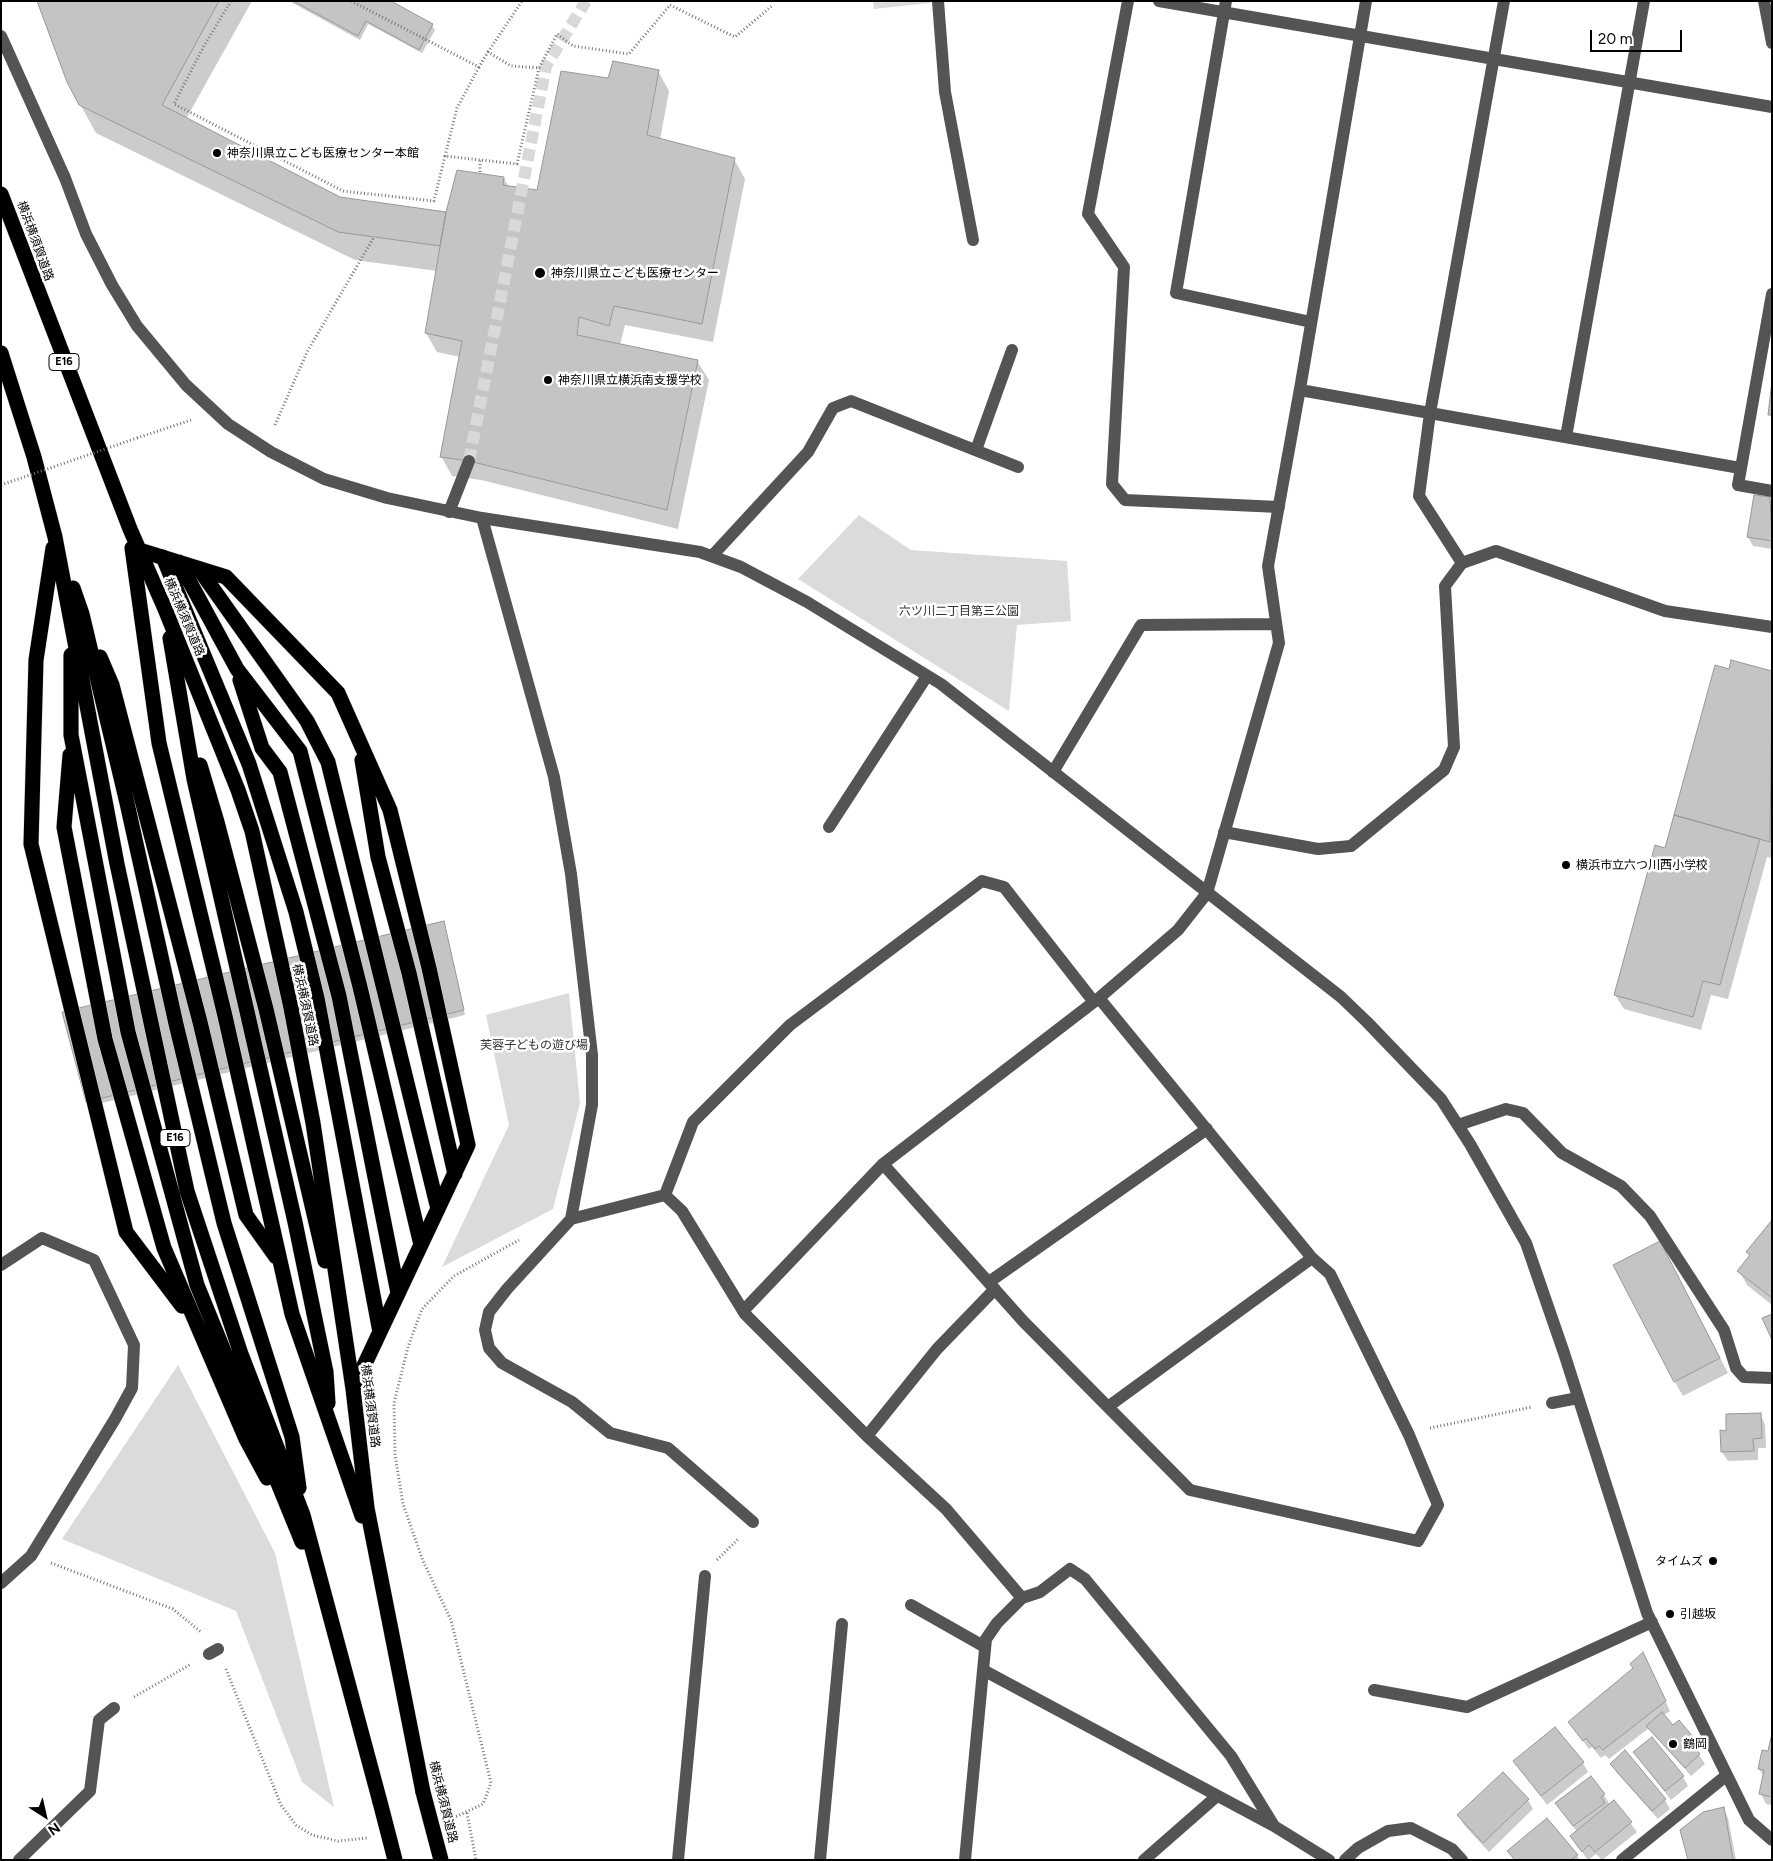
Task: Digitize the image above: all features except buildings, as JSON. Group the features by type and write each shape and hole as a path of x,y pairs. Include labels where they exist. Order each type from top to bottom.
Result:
{"highway":[{"name":"横浜横須賀道路","path":"1,194 130,529 165,609 238,790 252,832 314,1123 353,1389 367,1508 376,1557 423,1792 442,1860"},
{"name":"E16","path":"1,353 34,457 76,615 117,864 187,1191 241,1354 303,1515 394,1860"},
{"path":"130,529 159,743 225,1016 292,1314 376,1557"},
{"path":"55,537 36,660 31,844 126,1232 196,1324"},
{"path":"139,550 226,577 338,693 390,810 429,968 468,1146 353,1389"},
{"path":"163,557 249,764 296,912 317,998 380,1332"},
{"path":"179,562 237,669 300,751 360,987 421,1245"},
{"path":"199,568 308,721 328,762 438,1209"},
{"path":"165,609 194,779 326,1372 329,1420"},
{"path":"76,615 112,685 200,1022 246,1215 280,1263"},
{"path":"76,615 71,735 64,827 105,1039 164,1248 246,1439 299,1536"},
{"path":"76,615 127,803 176,1024 224,1223 292,1437 303,1515"},
{"path":"237,669 262,748 280,772 336,986 398,1293"},
{"path":"182,706 227,859 346,1340"},
{"path":"71,735 128,1032 197,1285 325,1599"},
{"path":"358,739 378,856 409,973 455,1174"}],"street":[{"path":"938,1 945,92 973,240"},
{"path":"1128,1 1088,214 1124,268 1112,484 1125,500 1278,507"},
{"path":"1159,1 1225,7 1360,37 1772,108"},
{"path":"743,1311 883,1164 1096,1000 1178,930 1207,893 1279,643 1268,566 1366,1"},
{"path":"1462,563 1419,496 1430,413 1504,1"},
{"path":"1566,437 1644,1"},
{"path":"1764,1 1772,43"},
{"path":"1225,7 1176,293 1311,322"},
{"path":"1,36 65,178 86,234 112,285 137,326 186,385 228,424 271,452 324,479 387,498 482,518 700,552 741,567 807,602 927,676 1341,997 1441,1099 1526,1243 1578,1398 1612,1508 1652,1622 1749,1820 1772,1840"},
{"path":"1772,294 1765,365 1740,468 1738,485 1772,491"},
{"path":"976,450 1012,350"},
{"path":"1300,390 1740,468"},
{"path":"712,556 808,452 833,408 851,400 1018,467"},
{"path":"449,512 469,461"},
{"path":"482,518 554,777 571,874 592,1055 592,1105 571,1219 507,1288 489,1312 485,1330 489,1348 502,1363 572,1402 610,1433 668,1448 753,1522"},
{"path":"1224,832 1318,849 1351,846 1444,770 1454,747 1445,586 1462,563 1496,551 1665,611 1772,627"},
{"path":"1053,772 1141,625 1276,624"},
{"path":"829,827 927,676"},
{"path":"665,1195 693,1122 790,1025 982,881 1004,887 1096,1000 1207,1129 1312,1258 1330,1274 1413,1433 1438,1505 1418,1541 1190,1490 1024,1321 883,1164"},
{"path":"1458,1126 1506,1109 1523,1113 1562,1153 1621,1186 1650,1216 1724,1330 1736,1368 1744,1377 1772,1378"},
{"path":"867,1436 937,1349 992,1286 1207,1129"},
{"path":"571,1219 665,1195"},
{"path":"665,1195 682,1211 743,1311 867,1436 946,1510 1022,1598"},
{"path":"1,1265 42,1238 94,1260 134,1345 132,1388 31,1556 1,1583"},
{"path":"1109,1406 1312,1258"},
{"path":"1552,1403 1578,1398"},
{"path":"965,1860 986,1639 996,1623 1022,1598 1040,1592 1070,1569 1085,1579 1231,1756 1274,1826"},
{"path":"678,1860 705,1576"},
{"path":"911,1605 985,1646"},
{"path":"1374,1690 1467,1707 1652,1622"},
{"path":"820,1860 842,1624"},
{"path":"983,1670 1274,1826 1329,1860"},
{"path":"19,1860 90,1792 98,1720 114,1708"},
{"path":"1622,1860 1727,1775"},
{"path":"1144,1860 1217,1796"},
{"path":"1345,1860 1358,1848 1388,1831 1411,1828 1452,1849 1462,1860"}],"path":[{"path":"231,1 205,44 174,104 343,191 434,201 457,108 488,52 522,1"},
{"path":"351,1 479,68"},
{"path":"445,156 480,158 517,164 539,68 557,34 573,46 629,54 670,6 735,36 772,5"},
{"path":"488,52 511,66 539,68"},
{"path":"480,158 480,172"},
{"path":"275,425 308,352 374,237"},
{"path":"1,485 200,417"},
{"path":"459,1816 483,1804 491,1783 451,1620 423,1561 403,1504 395,1454 394,1403 408,1346 422,1309 454,1276 522,1239"},
{"path":"1413,1433 1552,1403"},
{"path":"705,1576 753,1522"},
{"path":"31,1556 173,1609 197,1627 213,1652 281,1805 296,1824 312,1834 338,1841 362,1840"},
{"path":"114,1708 213,1652"},
{"path":"466,1813 476,1860"}],"green space":[{"path":"873,1 930,1 930,3 874,9"},
{"name":"六ツ川二丁目第三公園","path":"859,515 911,550 1067,561 1071,621 1017,625 1009,711 798,579"},
{"name":"芙蓉子どもの遊び場","path":"569,993 580,1103 553,1209 442,1267 509,1125 486,1015"},
{"path":"178,1365 275,1553 334,1807 302,1782 236,1611 62,1539"}],"tunnel":[{"path":"469,461 546,66 586,1"}],"place":[{"name":"神奈川県立こども医療センター本館","path":"217,153"},
{"name":"神奈川県立こども医療センター","path":"540,273"},
{"name":"神奈川県立横浜南支援学校","path":"548,380"},
{"name":"横浜市立六つ川西小学校","path":"1566,865"},
{"name":"タイムズ","path":"1713,1561"},
{"name":"引越坂","path":"1670,1614"},
{"name":"鶴岡","path":"1673,1744"}]}
